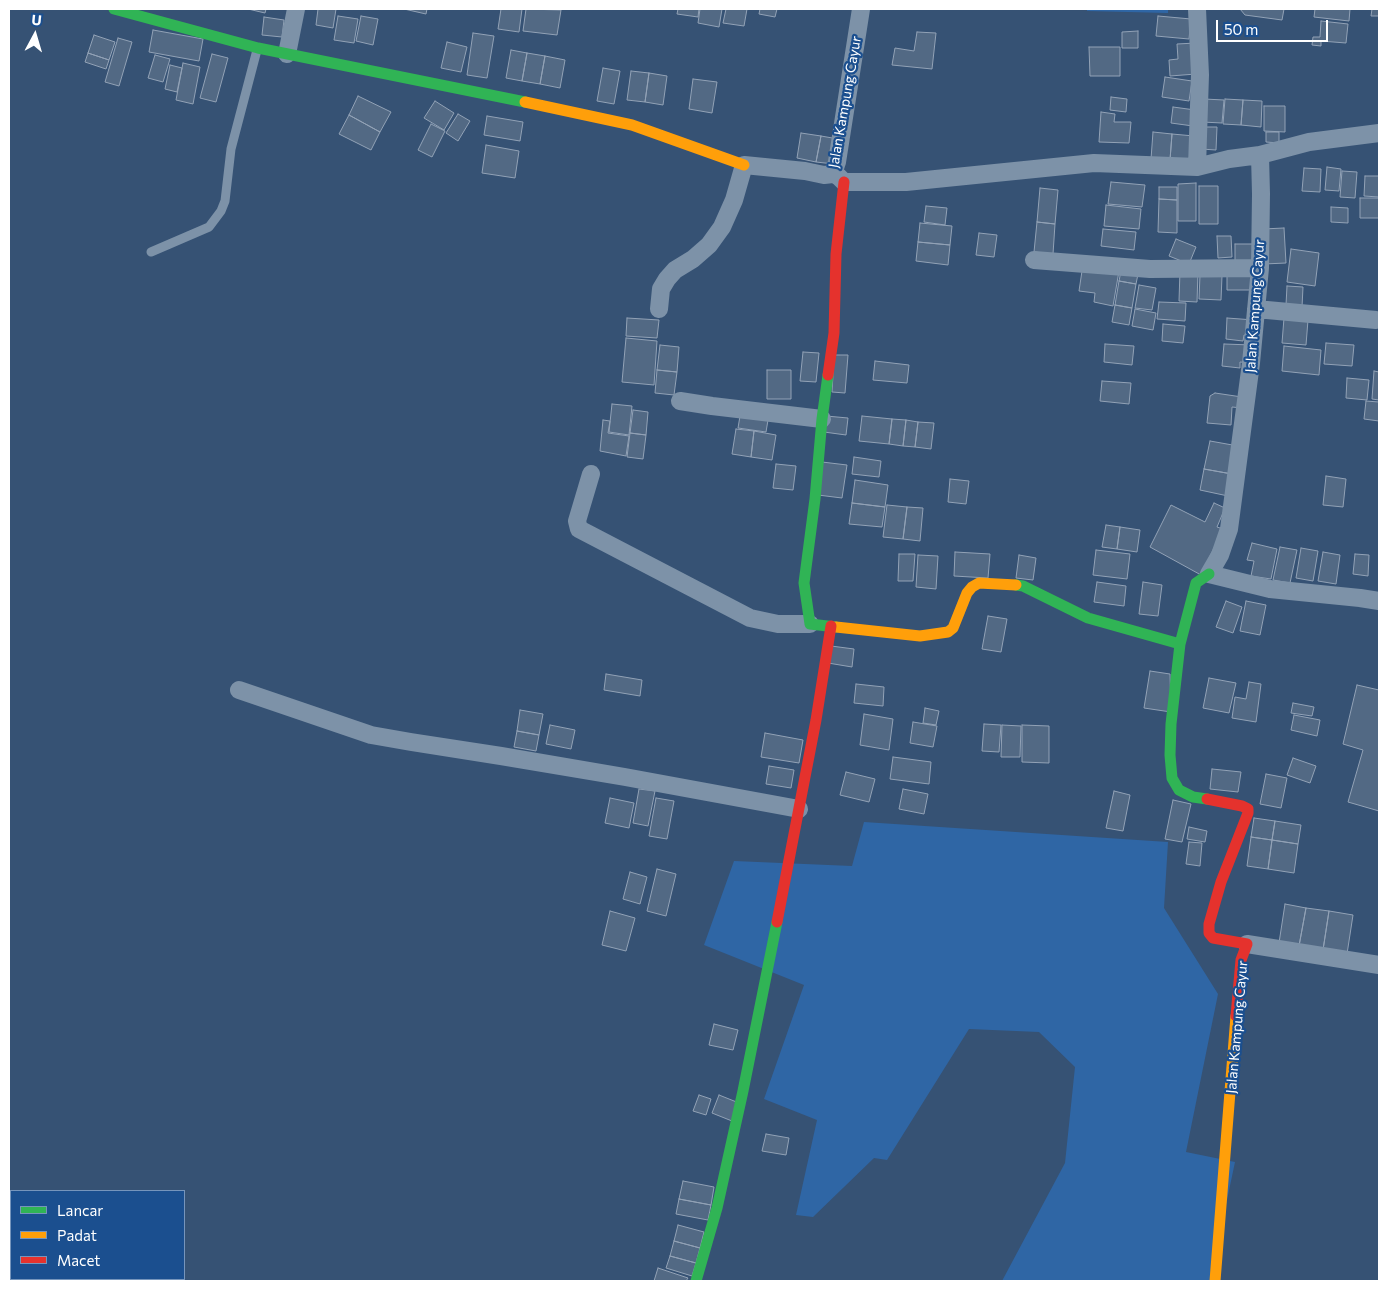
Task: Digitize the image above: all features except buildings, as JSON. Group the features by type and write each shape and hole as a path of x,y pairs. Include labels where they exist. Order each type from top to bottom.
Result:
{"street":[{"path":"114,9 258,48 632,125 744,165 734,200 722,227 709,245 693,259 675,270 667,279 661,289 658,309"},
{"path":"287,54 296,9"},
{"name":"Jalan Kampung Cayur","path":"744,165 797,170 838,178 836,162 861,9"},
{"path":"1197,9 1200,75 1197,167"},
{"path":"810,624 804,583 815,499 822,419 834,333 836,254 844,190 838,178 906,182 1094,163 1197,167 1309,142 1379,133"},
{"name":"Jalan Kampung Cayur","path":"1215,1281 1241,960 1247,944 1213,938 1209,933 1208,924 1221,882 1248,809 1242,806 1193,796 1180,790 1172,778 1170,756 1171,724 1180,644 1196,583 1209,574 1220,555 1229,529 1252,363 1260,268 1262,194 1260,154"},
{"path":"1034,260 1150,269 1260,268"},
{"path":"1256,309 1376,320"},
{"path":"680,401 822,419"},
{"path":"591,474 577,521 579,529 750,618 778,624 810,624 920,636 948,632 956,623 967,593 972,587 979,583 991,583 1023,586 1088,618 1180,644"},
{"path":"1209,574 1270,589 1360,598 1379,602"},
{"path":"696,1281 717,1208 743,1091 816,720 831,626"},
{"path":"239,690 371,735 625,777 799,809"},
{"path":"1247,944 1379,965"}],"lane":[{"path":"150,252 208,226 222,211 225,201 231,149 258,48"}],"shaded area":[{"path":"1087,9 1168,9 1168,13 1087,11"},
{"path":"864,822 1168,842 1164,908 1218,994 1186,1152 1235,1162 1210,1281 1002,1281 1065,1163 1075,1067 1039,1032 969,1029 887,1160 874,1158 813,1217 796,1215 817,1120 764,1099 804,985 704,945 734,861 852,866"}],"traffic: fast":[{"path":"114,9 258,48 525,102"},
{"path":"828,375 804,583 810,624 836,627"},
{"path":"1207,799 1193,797 1179,790 1172,778 1170,755 1171,724 1180,644 1196,583 1209,574"},
{"path":"1016,585 1023,586 1088,618 1180,644"},
{"path":"696,1281 717,1208 777,922"}],"traffic: slow":[{"path":"525,102 632,125 744,165"},
{"path":"836,627 920,636 948,632 953,628 967,593 972,587 979,583 1016,585"},
{"path":"1215,1281 1236,1016"}],"traffic: jam":[{"path":"828,375 834,333 836,254 844,182"},
{"path":"777,922 816,720 831,626"},
{"path":"1207,799 1248,809 1221,882 1209,924 1209,933 1213,938 1247,944 1241,960 1236,1016"}]}
